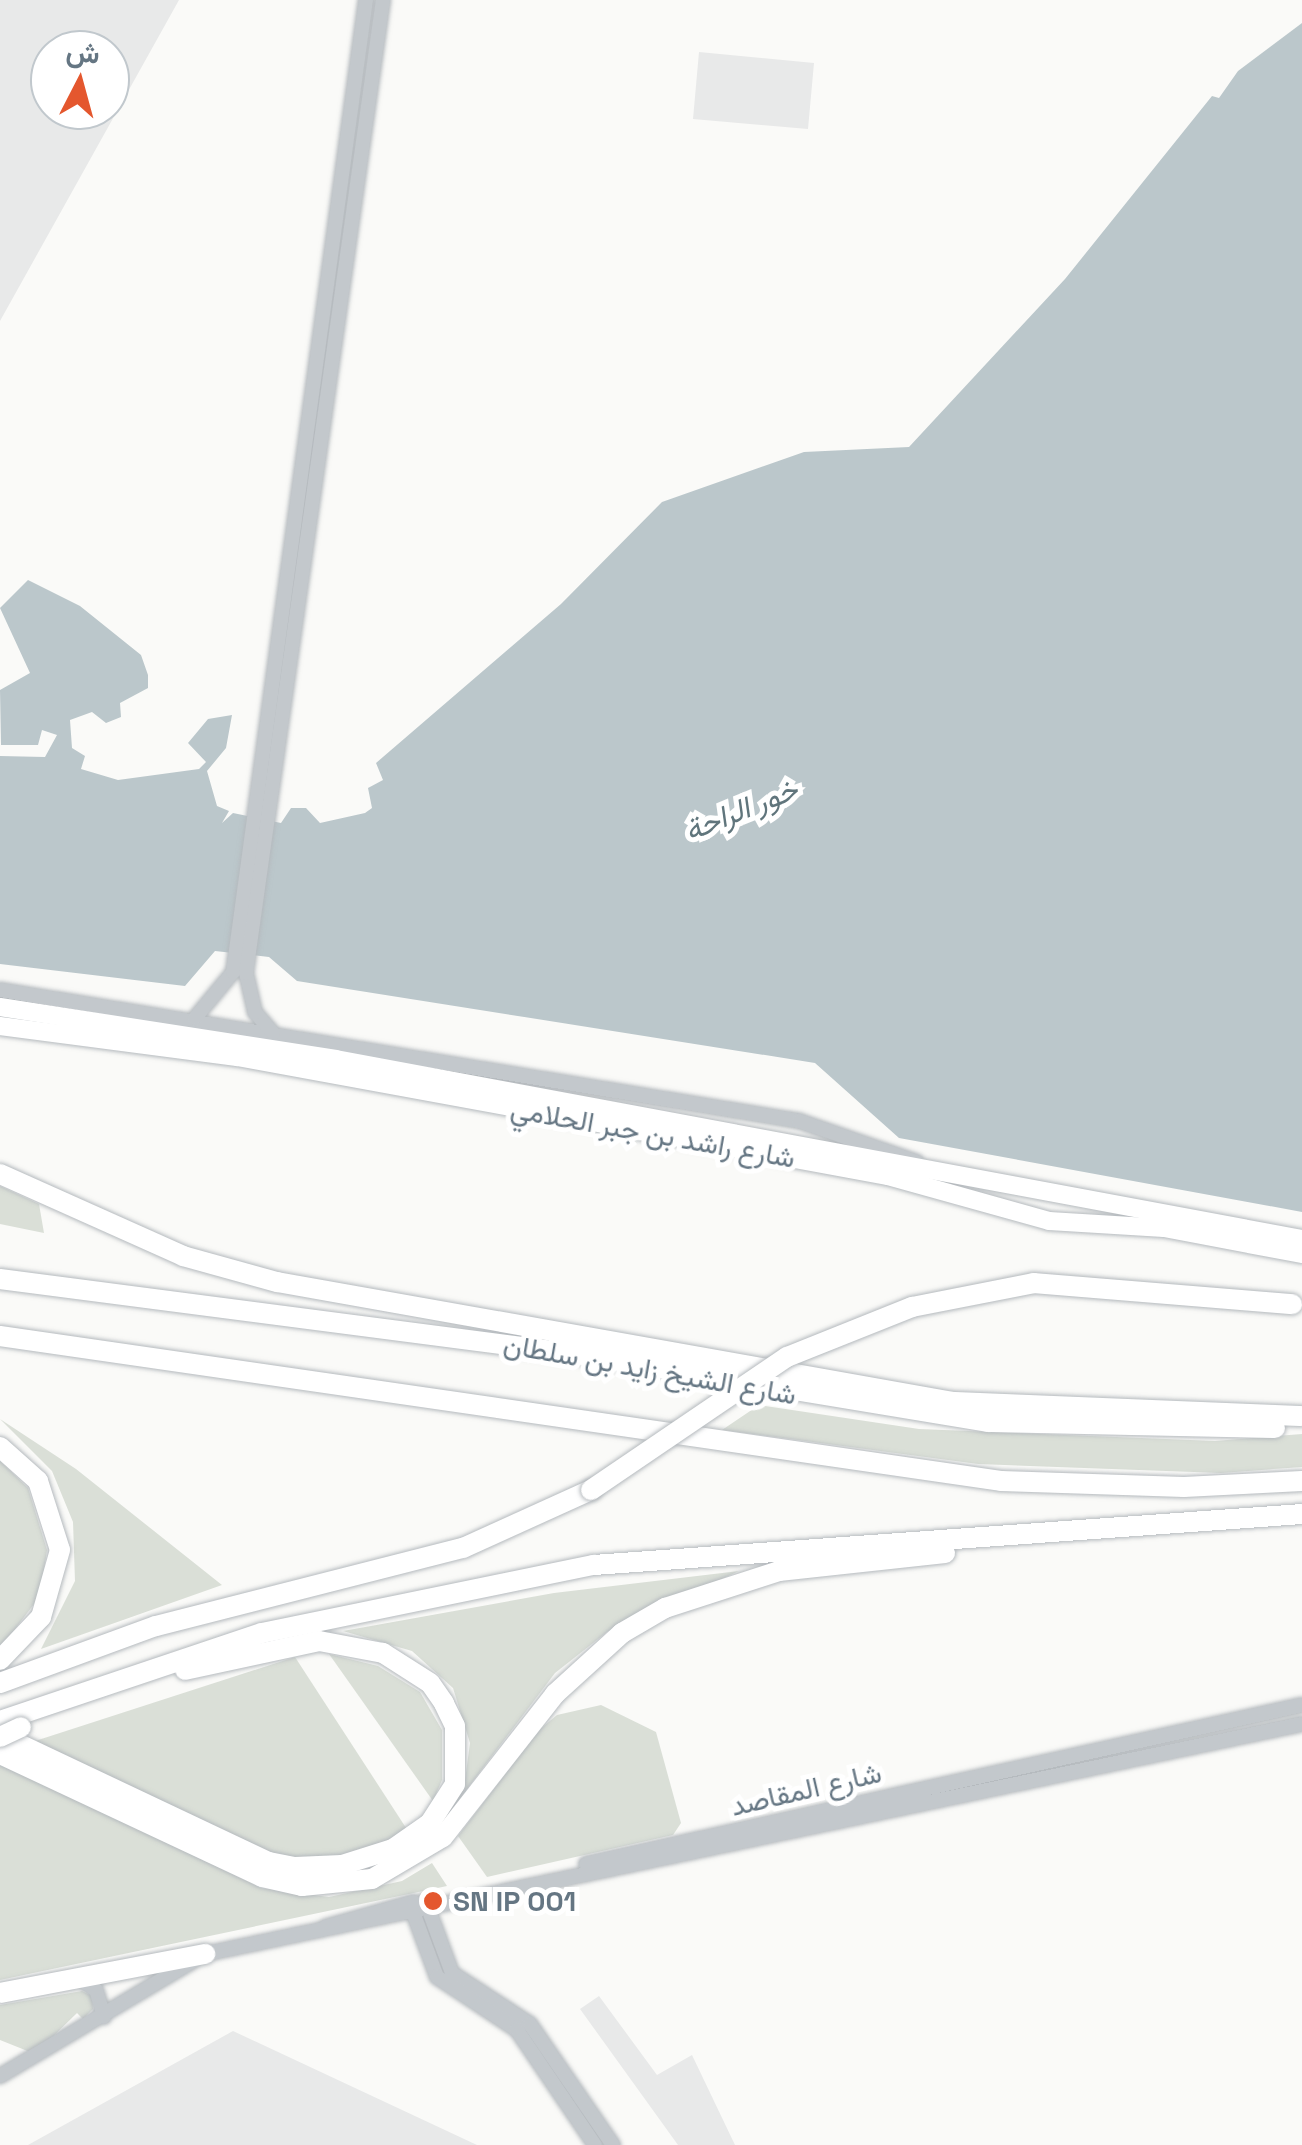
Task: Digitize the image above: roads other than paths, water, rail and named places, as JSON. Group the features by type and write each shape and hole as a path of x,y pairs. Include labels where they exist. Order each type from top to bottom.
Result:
{"highway":[{"path":"0,1174 183,1256 277,1282 953,1402 1302,1416"},
{"name":"شارع الشيخ زايد بن سلطان","path":"0,1279 577,1354 988,1422 1140,1431 1302,1426"},
{"path":"8,1680 247,1600 463,1548 591,1490 787,1357 912,1307 1034,1283 1297,1305"},
{"name":"شارع الشيخ زايد بن سلطان","path":"0,1336 1001,1481 1184,1488 1302,1481"},
{"path":"0,1446 38,1481 60,1550 40,1617 0,1660"},
{"path":"417,1847 342,1866 269,1862 0,1736 13,1721 79,1693 265,1641 334,1615 594,1565 1302,1514"},
{"path":"0,1754 262,1877 342,1884 417,1847 565,1684 622,1634 665,1608 779,1571 1077,1543 1155,1527"},
{"path":"265,1641 349,1643 406,1665 444,1703 458,1754 448,1815"},
{"path":"0,1994 205,1954"}],"main road":[{"name":"شارع راشد بن جبر الحلامي","path":"0,1008 917,1162 1302,1238"},
{"name":"شارع راشد بن جبر الحلامي","path":"0,1026 255,1060 984,1197 1049,1220 1164,1228 1302,1254"},
{"path":"755,1134 812,1135 821,1127"},
{"path":"984,1197 1046,1208 1050,1188"}],"street":[{"path":"284,653 366,0"},
{"path":"273,1033 255,1012 239,972 383,0"},
{"path":"195,1018 214,1004 239,972"},
{"path":"0,990 195,1018 821,1127 917,1162"},
{"name":"شارع المقاصد","path":"0,2076 205,1954 1302,1705"},
{"name":"شارع المقاصد","path":"543,1878 1302,1724"},
{"path":"419,1905 438,1977 517,2030 595,2145"},
{"path":"419,1905 452,1973 530,2024 613,2145"},
{"path":"80,1979 96,1990 104,2017"}],"water":[{"name":"خور الراحة","path":"1302,23 1302,1212 899,1138 815,1063 297,981 269,957 215,951 185,986 0,964 0,756 45,757 57,735 42,730 38,745 1,745 0,690 30,673 0,608 28,580 80,606 141,655 148,675 148,688 120,703 121,717 106,723 92,712 70,720 72,748 85,756 81,769 118,780 199,769 206,762 188,743 208,719 232,715 226,748 207,771 217,806 229,811 222,823 233,813 281,823 291,808 306,808 320,823 365,813 372,808 368,788 383,780 376,763 561,604 662,502 804,452 909,447 1065,279 1212,96 1219,98 1238,71"}],"place":[{"name":"SN IP 001","path":"433,1901"}]}
